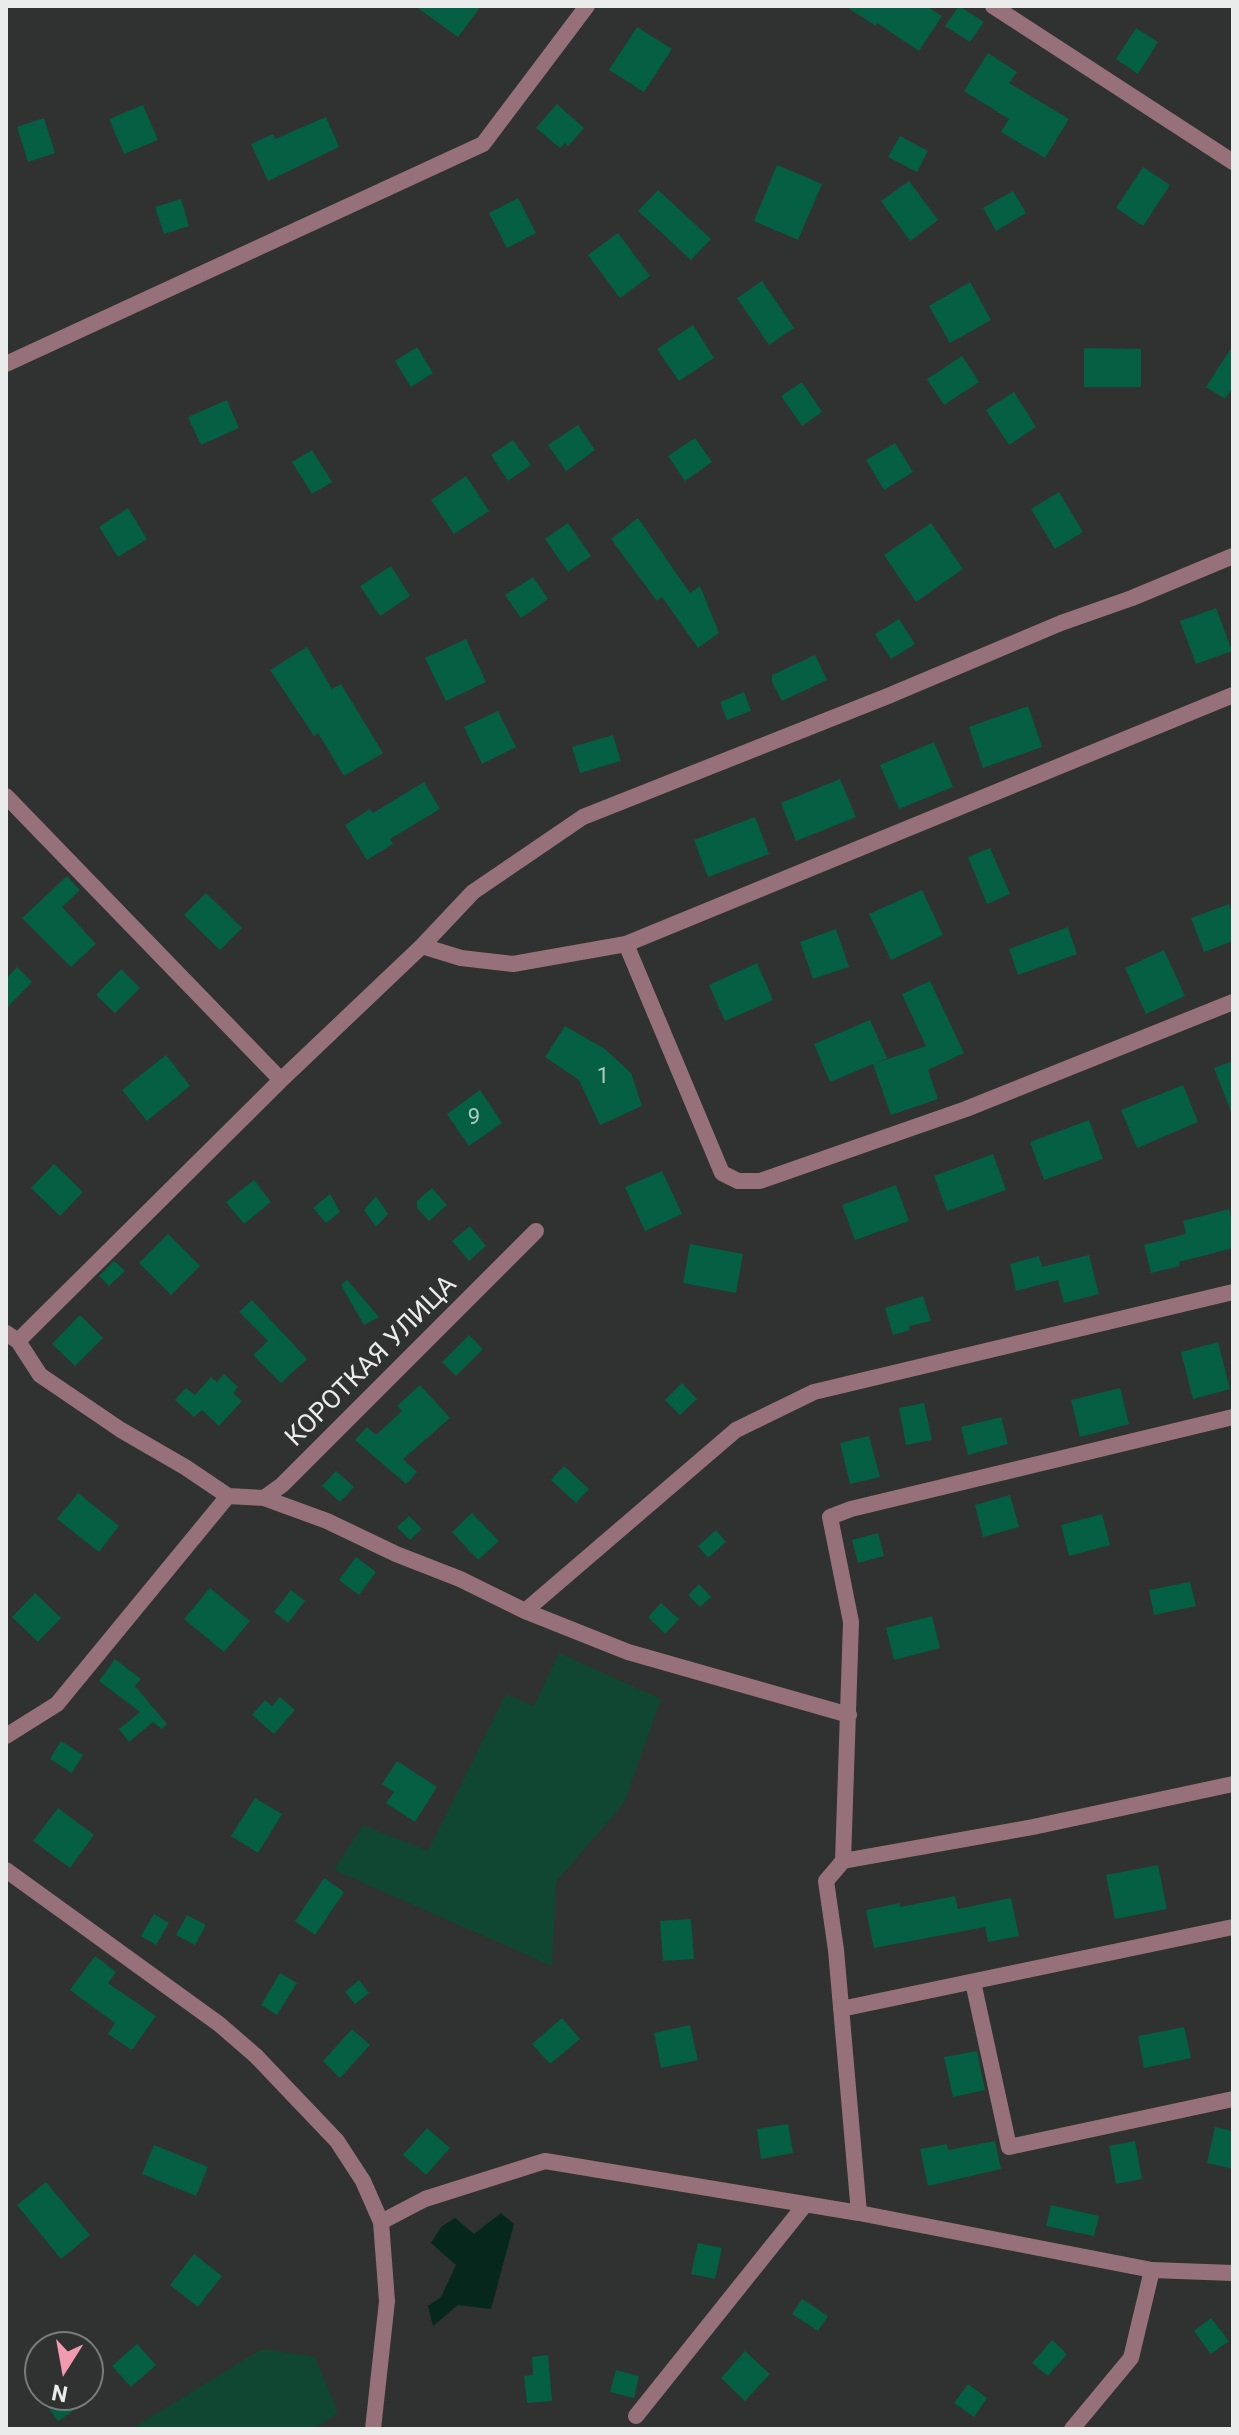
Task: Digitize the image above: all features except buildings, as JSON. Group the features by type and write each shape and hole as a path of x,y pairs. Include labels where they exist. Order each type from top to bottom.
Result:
{"street":[{"path":"6,364 483,144 587,6"},
{"path":"993,6 1233,162"},
{"path":"849,1715 628,1652 525,1611 327,1521 264,1498 228,1496 121,1430 40,1375 12,1337 422,946 473,892 583,817 1233,556"},
{"path":"422,946 461,958 513,964 626,944 1233,695"},
{"path":"6,796 281,1080"},
{"path":"626,944 722,1173 738,1181 760,1181 966,1109 1233,1002"},
{"name":"КОРОТКАЯ УЛИЦА","path":"264,1498 282,1485 536,1231"},
{"path":"525,1611 736,1430 814,1392 1233,1292"},
{"path":"859,2213 826,1881 843,1861 851,1622 830,1517 851,1509 1233,1417"},
{"path":"6,1736 57,1704 228,1496"},
{"path":"843,1861 1033,1827 1233,1784"},
{"path":"6,1870 219,2024 256,2056 337,2141 363,2181 381,2222 387,2301 373,2429"},
{"path":"841,2009 1233,1927"},
{"path":"973,1982 1009,2147 1233,2099"},
{"path":"381,2222 425,2199 545,2161 859,2213 1152,2270 1232,2274"},
{"path":"636,2416 804,2206"},
{"path":"1072,2429 1131,2358 1152,2270"}],"shaded area":[{"path":"559,1653 661,1699 624,1803 556,1882 552,1966 334,1870 363,1825 428,1851 506,1694 534,1706"},
{"path":"501,2213 514,2224 491,2309 458,2305 433,2326 428,2306 441,2297 456,2265 431,2243 441,2227 455,2218 474,2234"},
{"path":"262,2349 315,2357 338,2413 314,2429 137,2429 136,2426"}]}
